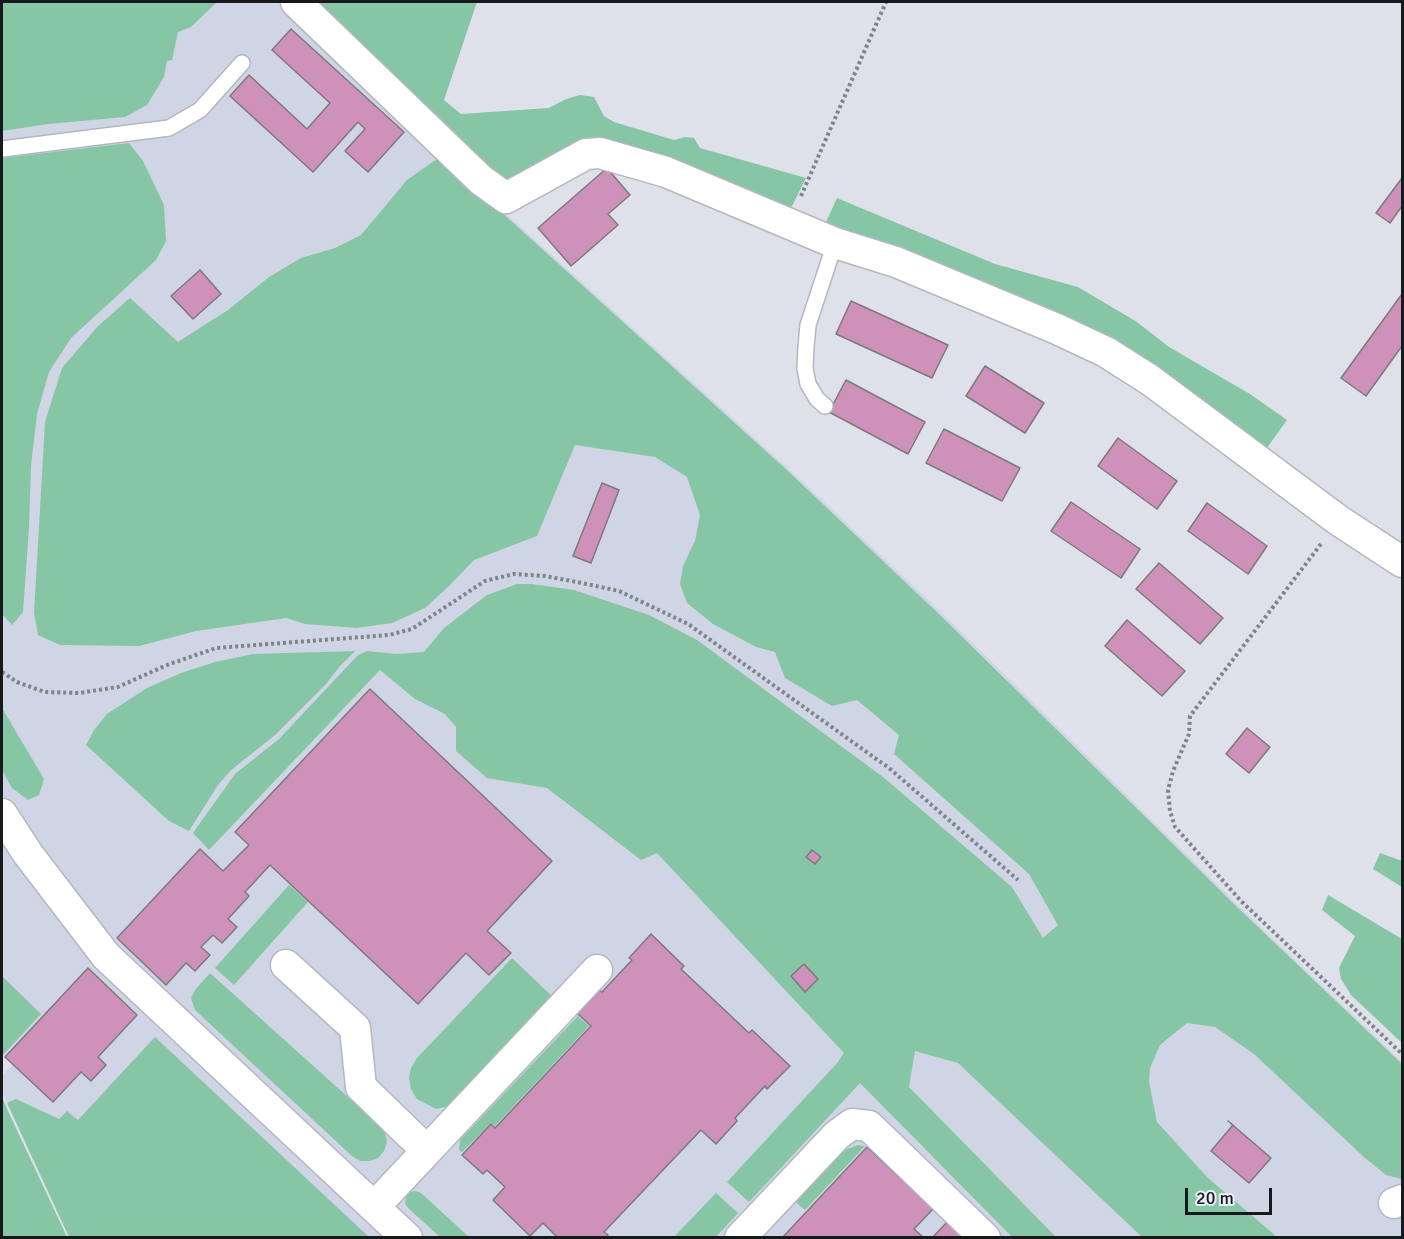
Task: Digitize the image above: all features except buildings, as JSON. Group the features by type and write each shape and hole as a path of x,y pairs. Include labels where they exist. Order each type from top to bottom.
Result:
{"street":[{"path":"296,2 481,180 506,198 586,154 600,153 666,172 787,225 896,262 1057,329 1106,352 1150,380 1338,520 1402,562"},
{"path":"2,814 28,854 106,956 407,1238"},
{"path":"286,965 355,1028 361,1088 426,1150"},
{"path":"375,1206 597,970"},
{"path":"740,1238 837,1135 852,1124 869,1126 986,1238"}],"lane":[{"path":"2,149 169,128 200,110 242,63"},
{"path":"825,406 817,399 808,384 805,368 806,346 811,316 835,243"}],"path":[{"path":"787,225 886,2"},
{"path":"1338,520 1283,596 1190,716 1189,734 1168,790 1170,811 1175,828 1241,901 1402,1054"},
{"path":"2,672 17,682 45,692 79,693 118,687 167,665 216,648 389,635 412,629 485,581 514,573 582,583 619,591 688,624 889,768 1018,880"}],"shaded area":[{"path":"2,2 279,2 503,211 792,472 945,616 1240,907 1402,1062 1402,1237 69,1237 2,1092 2,1076 13,1064 2,1053"}],"green space":[{"path":"2,2 217,2 191,27 178,32 172,60 167,61 164,77 147,105 125,117 2,131"},
{"path":"306,2 477,2 444,100 461,114 549,108 580,95 594,97 604,116 614,122 674,140 685,137 694,138 700,148 806,178 786,218 577,143 560,151 524,176 508,181 495,181"},
{"path":"129,143 143,161 164,205 166,241 156,260 71,338 49,372 37,414 31,466 23,612 12,625 2,614 2,158"},
{"path":"441,156 789,472 942,617 1237,907 1402,1064 1402,1179 1386,1175 1365,1158 1254,1054 1215,1027 1187,1023 1160,1045 1150,1068 1149,1082 1157,1122 1208,1178 1277,1237 1142,1237 958,1063 915,1051 909,1087 1056,1237 1012,1237 860,1083 749,1202 727,1182 844,1053 657,853 641,860 547,788 487,778 456,751 456,727 445,714 415,699 380,670 209,850 193,833 235,774 279,739 358,655 367,651 396,654 424,652 444,628 487,595 517,584 532,584 574,590 649,615 697,640 883,777 1012,887 1043,938 1058,925 1029,874 894,754 899,735 857,700 832,706 785,678 775,652 756,647 713,624 687,603 680,584 683,566 695,541 700,515 687,477 655,457 575,445 537,536 474,560 425,608 392,623 357,628 305,624 286,618 196,631 139,646 60,645 38,635 34,613 45,422 62,368 98,326 130,298 178,342 228,310 269,277 301,258 335,248 361,235 407,180"},
{"path":"837,198 995,264 1078,287 1137,322 1169,347 1250,394 1287,420 1264,452 1178,389 822,231"},
{"path":"355,651 275,735 230,771 218,785 189,831 169,821 86,745 107,714 147,688 181,673 215,662 253,654"},
{"path":"2,708 44,779 39,795 28,800 12,788 2,770"},
{"path":"1380,853 1402,861 1402,887 1373,869"},
{"path":"289,885 308,902 234,985 215,968"},
{"path":"1328,895 1402,939 1402,1043 1351,995 1341,979 1339,968 1355,936 1322,910"},
{"path":"512,958 554,998 450,1106 436,1109 417,1099 411,1089 409,1078 411,1068 417,1058"},
{"path":"210,973 380,1126 387,1142 378,1158 360,1161 352,1156 195,1010 191,998"},
{"path":"2,976 41,1014 2,1056"},
{"path":"578,1016 589,1026 495,1126 491,1123 462,1152 459,1150 460,1140"},
{"path":"155,1037 369,1237 69,1237 7,1103 16,1099 59,1119 67,1111 78,1120"},
{"path":"2,1097 9,1113 67,1237 2,1237"},
{"path":"858,1145 865,1146 805,1210 792,1199 839,1152"},
{"path":"416,1191 469,1237 440,1237 405,1203 410,1192"},
{"path":"716,1193 738,1213 716,1237 674,1237"}]}
